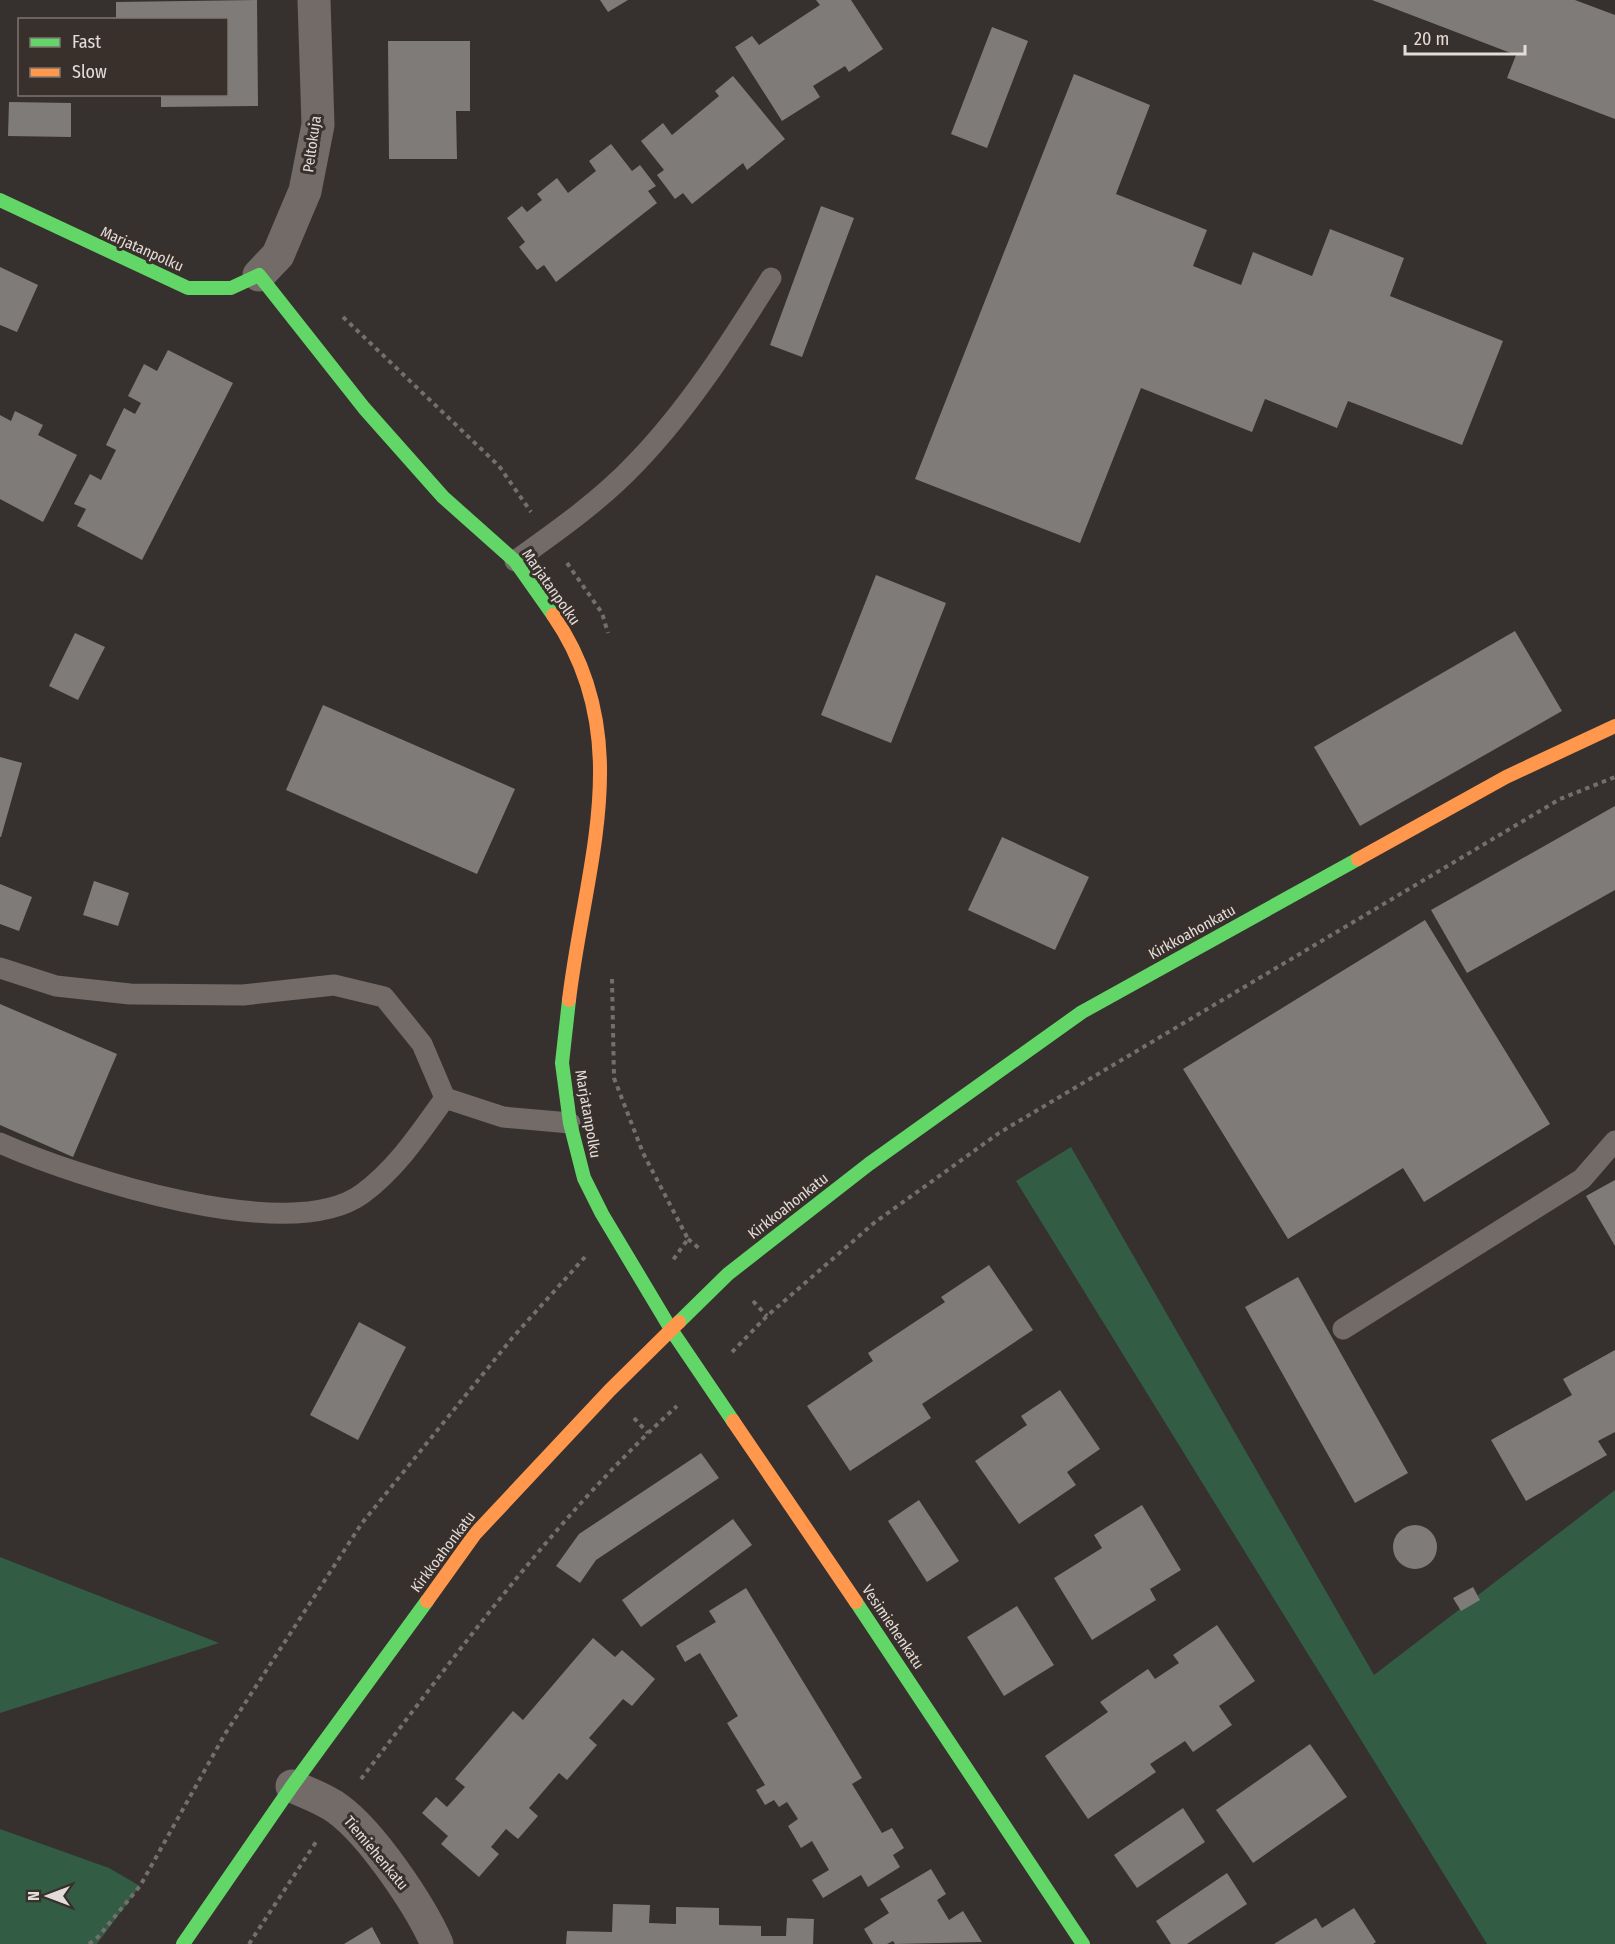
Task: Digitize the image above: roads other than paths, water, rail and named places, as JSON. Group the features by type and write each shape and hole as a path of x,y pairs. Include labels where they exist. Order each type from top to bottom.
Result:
{"street":[{"name":"Peltokuja","path":"259,275 278,255 305,190 318,124 314,0"},
{"name":"Marjatanpolku","path":"0,200 188,288 231,288 259,275 364,408 435,488 514,561 563,630 590,688 599,730 601,785 592,866 574,958 562,1063 570,1123 584,1178 672,1331"},
{"name":"Kirkkoahonkatu","path":"183,1944 292,1786 475,1534 610,1390 728,1274 869,1164 1082,1012 1506,777 1615,726"},
{"name":"Vesimiehenkatu","path":"672,1331 707,1379 1083,1944"},
{"name":"Tiemiehenkatu","path":"292,1786 338,1809 409,1891 437,1944"}],"lane":[{"path":"514,561 580,514 636,464 728,347 771,278"},
{"path":"0,968 56,986 130,994 243,995 334,985 384,997 422,1044 445,1098 503,1117 570,1123"},
{"path":"0,1143 41,1161 171,1200 268,1214 321,1210 360,1195 405,1155 445,1098"},
{"path":"1343,1329 1582,1179 1615,1141"}]}
